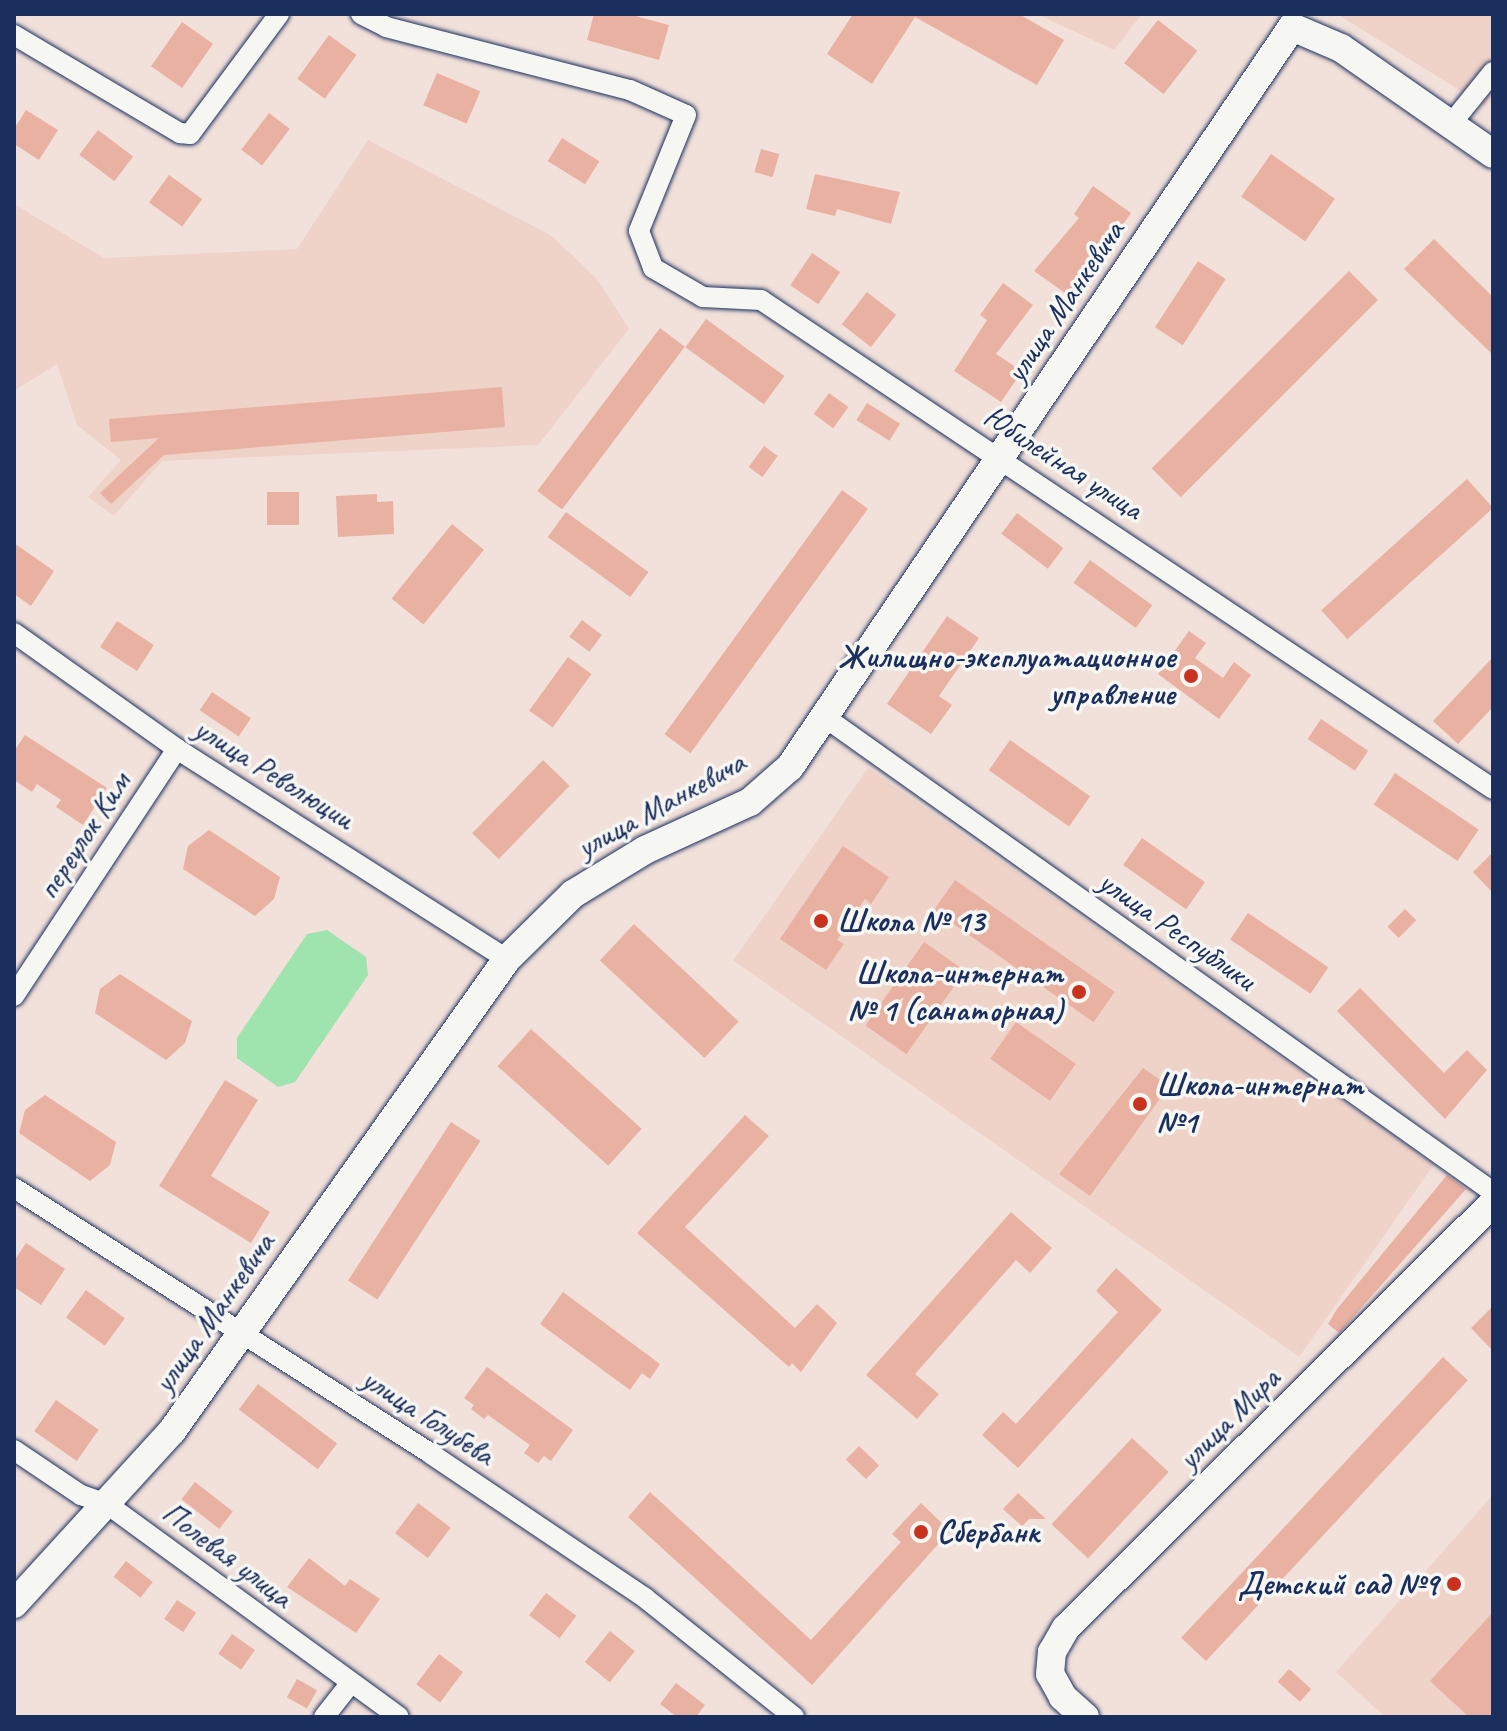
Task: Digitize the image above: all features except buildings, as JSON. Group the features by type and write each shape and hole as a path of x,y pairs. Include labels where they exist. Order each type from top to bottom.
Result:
{"street":[{"path":"14,35 180,133 190,134 279,14"},
{"name":"Юбилейная улица","path":"361,14 386,27 630,90 686,115 639,231 653,268 703,297 761,300 1493,789"},
{"name":"улица Манкевича","path":"14,1604 172,1431 507,959 573,894 645,850 750,802 790,767 1292,27 1341,48 1451,124"},
{"path":"1493,72 1451,124 1493,154"},
{"name":"улица Революции","path":"14,633 177,749 507,959"},
{"name":"улица Республики","path":"826,718 1493,1192"},
{"name":"переулок Ким","path":"14,996 177,749"},
{"name":"улица Голубева","path":"14,1188 645,1598 794,1717"},
{"name":"улица Мира","path":"1085,1717 1063,1697 1050,1674 1052,1652 1066,1628 1493,1203"},
{"name":"Полевая улица","path":"14,1450 81,1495 107,1504 399,1717"},
{"path":"324,1717 350,1684"}],"shaded area":[{"path":"1037,14 1142,14 1114,50"},
{"path":"1337,14 1493,14 1493,94 1485,106"},
{"path":"368,140 552,236 597,279 629,329 538,445 162,461 114,516 88,497 121,460 77,425 57,364 14,391 14,204 104,258 297,249"},
{"name":"Школа-интернат №1","path":"868,768 1434,1164 1299,1357 733,961"},
{"name":"Детский сад №9","path":"1493,1495 1493,1717 1385,1717 1336,1672"}],"green space":[{"path":"327,930 366,957 368,975 295,1082 278,1087 237,1058 237,1038 307,934"}],"place":[{"name":"Жилищно-эксплуатационное управление","path":"1191,676"},
{"name":"Школа № 13","path":"821,921"},
{"name":"Школа-интернат № 1 (санаторная)","path":"1079,992"},
{"name":"Школа-интернат №1","path":"1140,1104"},
{"name":"Сбербанк","path":"921,1532"},
{"name":"Детский сад №9","path":"1454,1584"}]}
